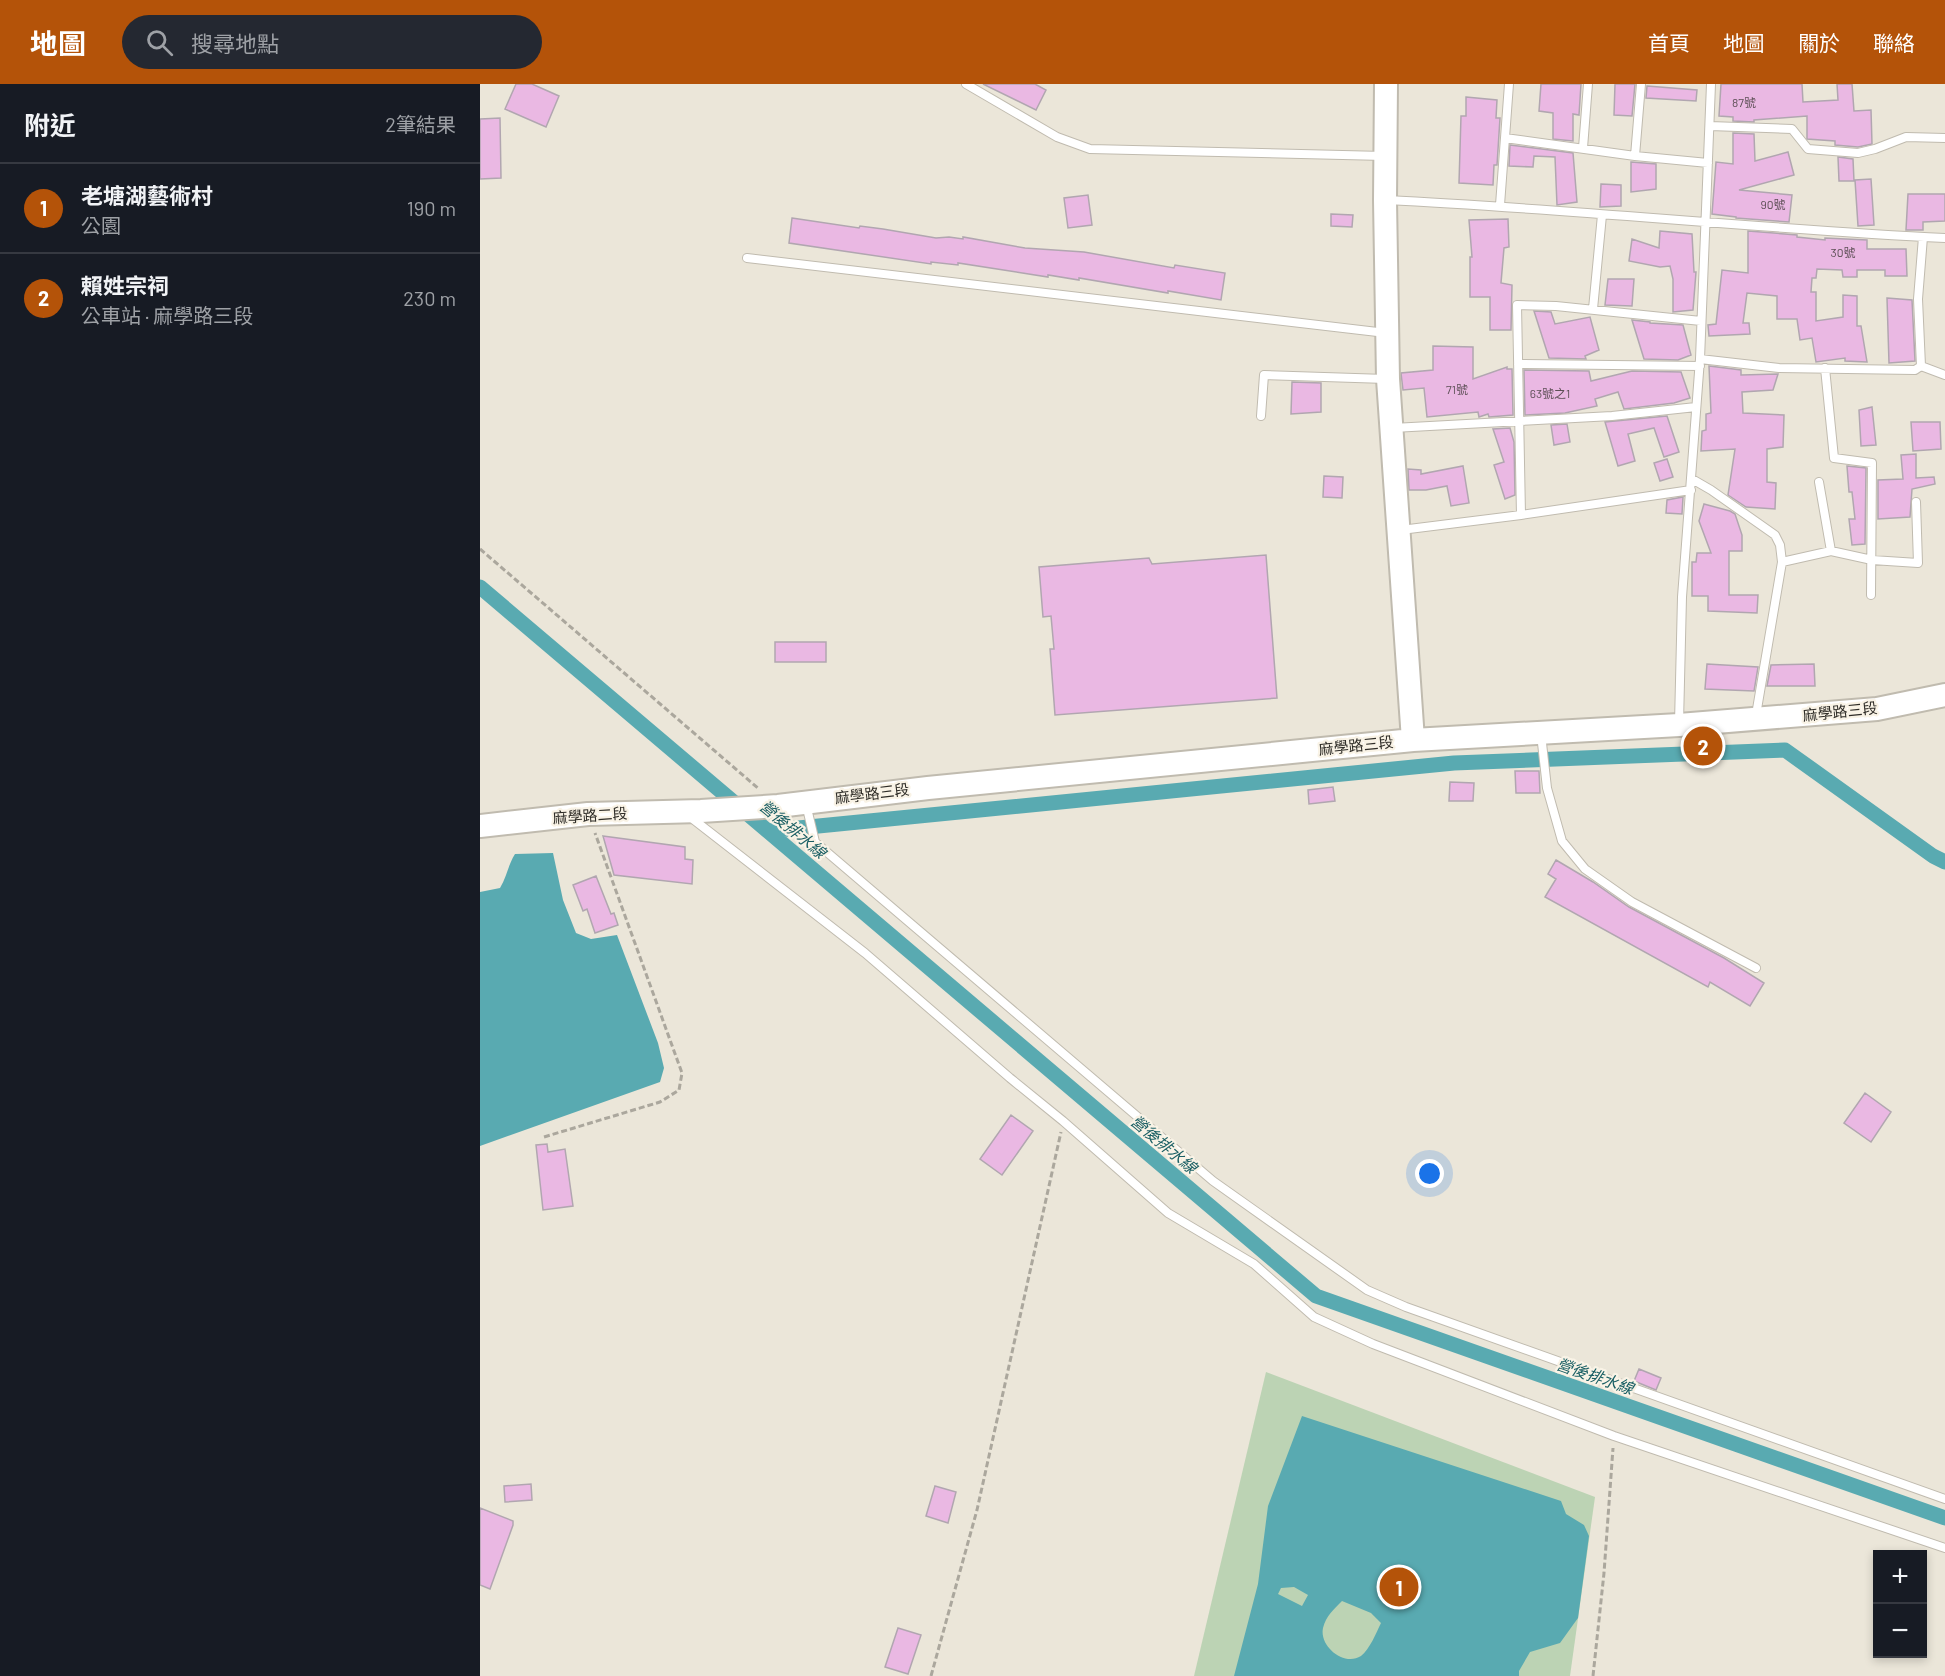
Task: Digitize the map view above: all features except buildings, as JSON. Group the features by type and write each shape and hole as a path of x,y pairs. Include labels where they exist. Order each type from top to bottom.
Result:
{"main road":[{"path":"1386,84 1386,333 1413,740"},
{"name":"麻學路三段","path":"772,806 928,788 1413,740 1755,720 1877,709 1945,695"},
{"name":"麻學路二段","path":"480,826 588,814 772,806"}],"lane":[{"path":"966,84 1057,137 1090,149 1385,156"},
{"path":"1500,205 1509,84"},
{"path":"1582,148 1588,84"},
{"path":"1635,156 1641,84"},
{"path":"1679,725 1682,597 1700,362 1711,84"},
{"path":"1710,126 1792,129 1808,149 1858,153 1875,149 1906,136 1945,138"},
{"path":"1505,138 1635,156 1708,163"},
{"path":"1385,200 1500,205 1602,215 1945,238"},
{"path":"1593,309 1602,215"},
{"path":"1921,366 1918,298 1923,237"},
{"path":"747,258 1386,333"},
{"path":"1521,515 1517,305 1593,309 1701,321"},
{"path":"1518,364 1700,362 1779,368 1915,370 1921,366"},
{"path":"1921,366 1945,375"},
{"path":"1825,368 1834,458 1872,463 1871,595"},
{"path":"1261,416 1264,375 1388,379"},
{"path":"1392,428 1519,423 1696,407"},
{"path":"1692,479 1775,535 1780,545 1782,562 1755,720"},
{"path":"1819,482 1831,551"},
{"path":"1399,530 1691,490"},
{"path":"1782,562 1831,551 1872,560 1918,563 1916,502"},
{"path":"1541,732 1547,788 1562,842 1585,869 1632,903 1756,968"},
{"path":"806,802 816,842 1214,1181 1367,1290 1406,1307 1945,1499"},
{"path":"692,811 1063,1121 1168,1213 1254,1264 1314,1317 1372,1344 1614,1436 1945,1548"}],"path":[{"path":"480,549 772,806"},
{"path":"544,1137 660,1102 679,1090 682,1074 588,814"},
{"path":"931,1676 976,1510 1063,1121"},
{"path":"1593,1676 1604,1573 1614,1436"}],"green space":[{"path":"1266,1372 1595,1497 1570,1676 1194,1676"}],"water":[{"path":"553,853 563,900 576,933 591,939 617,935 658,1043 664,1068 660,1082 480,1146 480,892 500,888 515,854"},
{"path":"1302,1416 1561,1501 1566,1514 1584,1525 1589,1536 1578,1618 1560,1643 1530,1652 1519,1671 1519,1676 1234,1676 1258,1584 1268,1506","holes":["1294,1587 1308,1595 1302,1606 1278,1594 1281,1588","1342,1601 1371,1613 1381,1623 1367,1649 1361,1656 1354,1659 1340,1657 1334,1653 1325,1642 1323,1635 1326,1620"]}],"waterway":[{"name":"營後排水線","path":"480,587 1316,1296 1945,1518"},
{"path":"768,831 1454,763 1785,750 1933,856 1945,862"}],"place":[{"name":"賴姓宗祠","path":"1703,746"},
{"name":"老塘湖藝術村","path":"1399,1587"}]}
